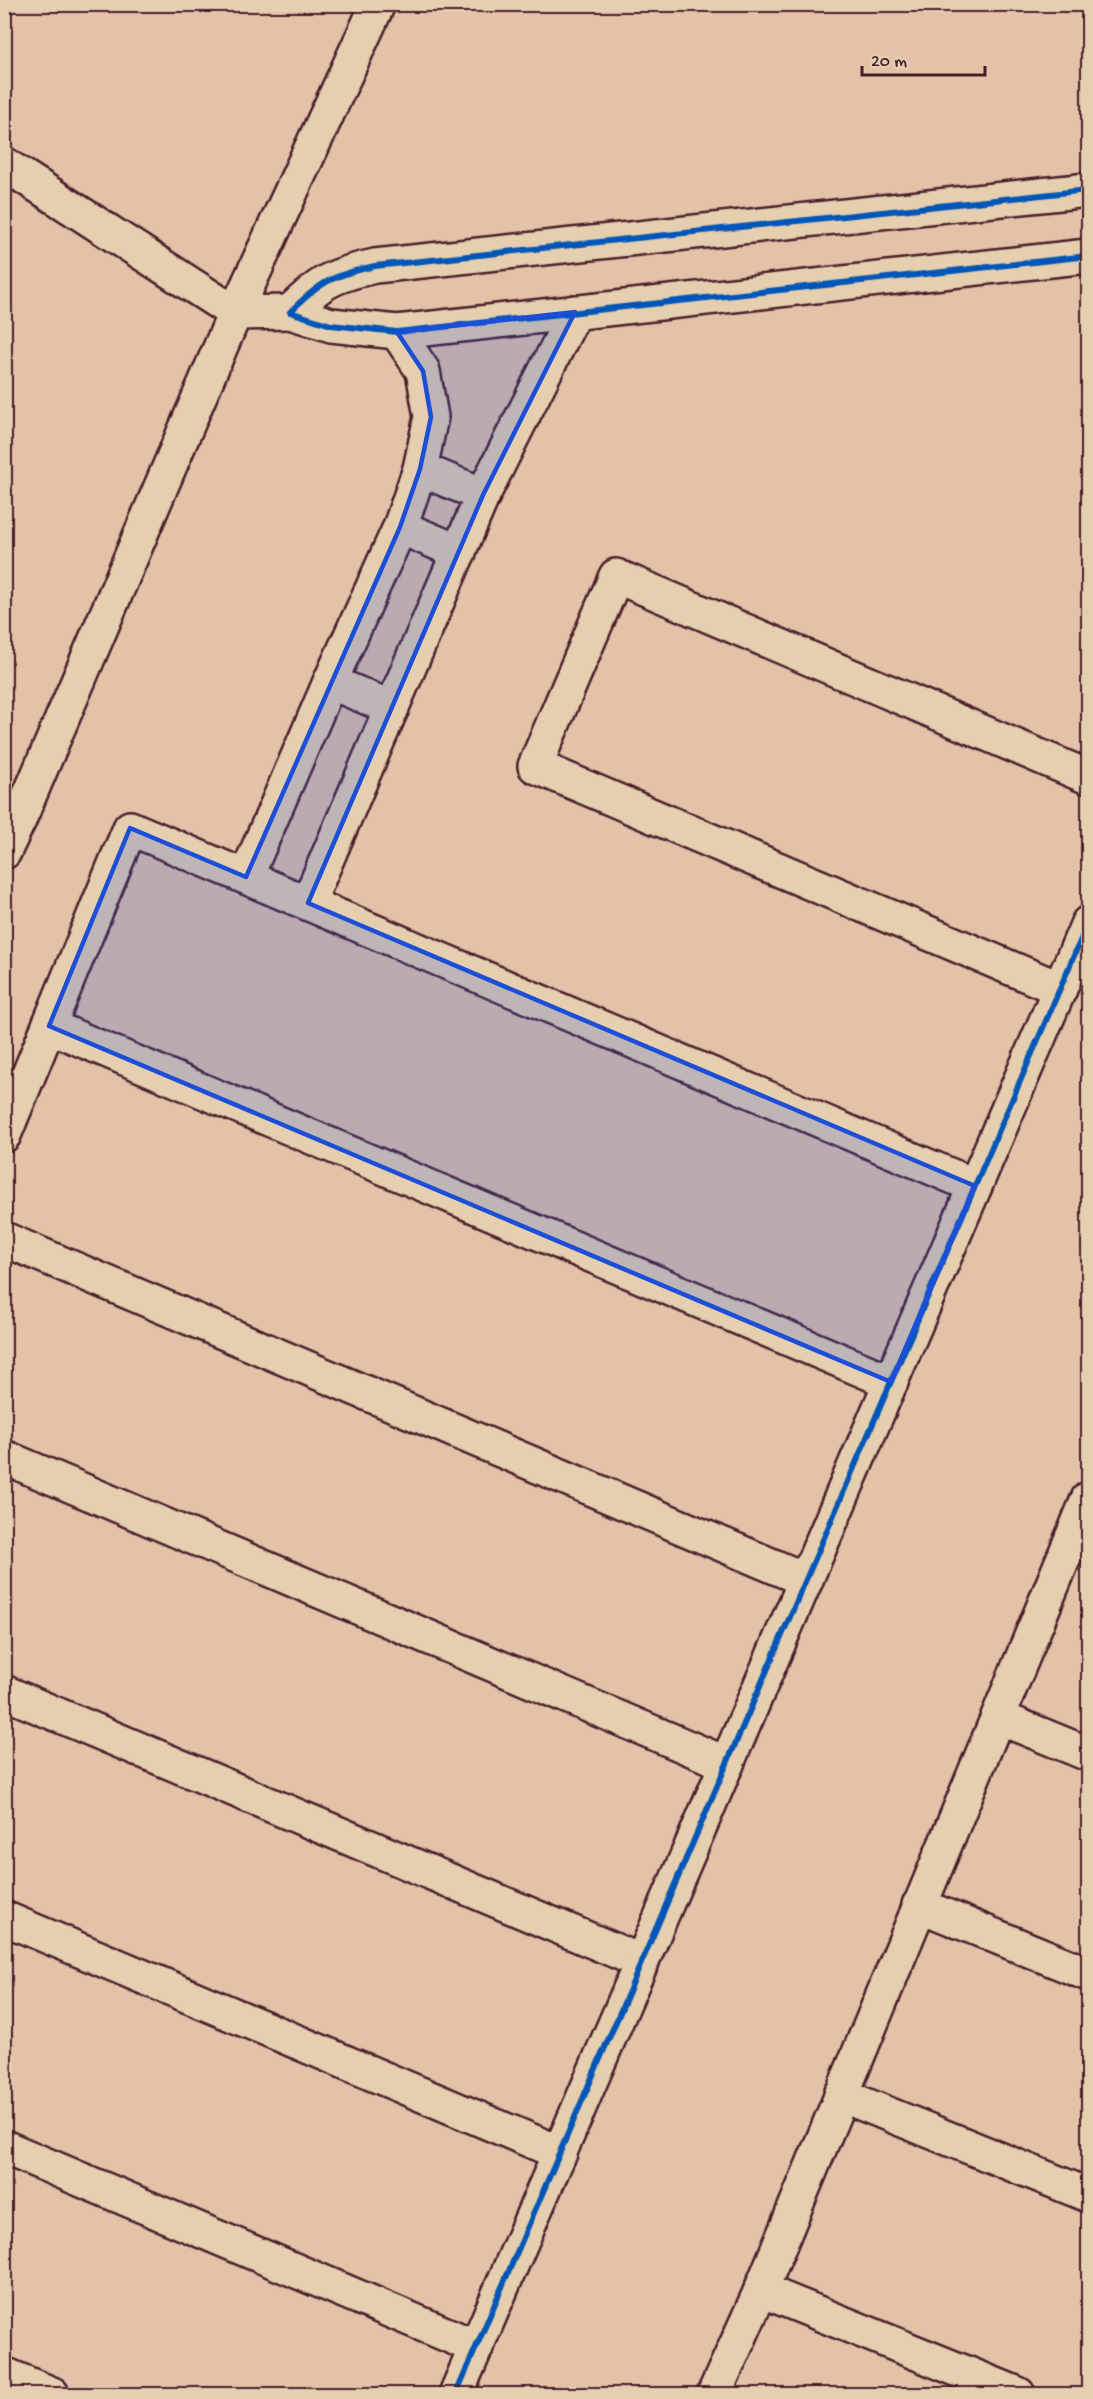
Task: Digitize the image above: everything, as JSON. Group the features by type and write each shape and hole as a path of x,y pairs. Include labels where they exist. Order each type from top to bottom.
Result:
{"street":[{"path":"4,852 12,816 235,313 378,4"},
{"path":"4,164 235,313 290,312 331,325 397,332 1089,256"},
{"path":"290,312 312,290 342,273 375,266 1089,190"},
{"path":"308,903 483,495 575,312"},
{"path":"246,877 400,527 420,469 431,417 423,371 397,332"},
{"path":"420,469 483,495"},
{"path":"400,527 459,552"},
{"path":"1060,989 535,766 616,576 1089,777"},
{"path":"330,682 392,708"},
{"path":"4,1135 130,828 975,1186"},
{"path":"456,2394 1089,922"},
{"path":"50,1026 891,1382"},
{"path":"4,1239 806,1580"},
{"path":"4,1457 727,1764"},
{"path":"714,2394 761,2290 998,1717 1086,1514"},
{"path":"4,1692 642,1962"},
{"path":"998,1717 1089,1754"},
{"path":"920,1905 1089,1974"},
{"path":"4,1918 560,2153"},
{"path":"841,2095 1089,2196"},
{"path":"4,2147 476,2347"},
{"path":"761,2290 1018,2394"},
{"path":"4,2374 52,2394"}],"highlighted area":[{"path":"575,312 483,495 308,903 975,1186 891,1382 49,1026 130,828 246,877 400,527 420,469 431,417 423,371 397,332"}],"cycle path":[{"path":"1088,190 375,266 328,281 310,293 290,312 331,325 397,332 1088,256"},
{"path":"456,2394 1088,923"}]}
